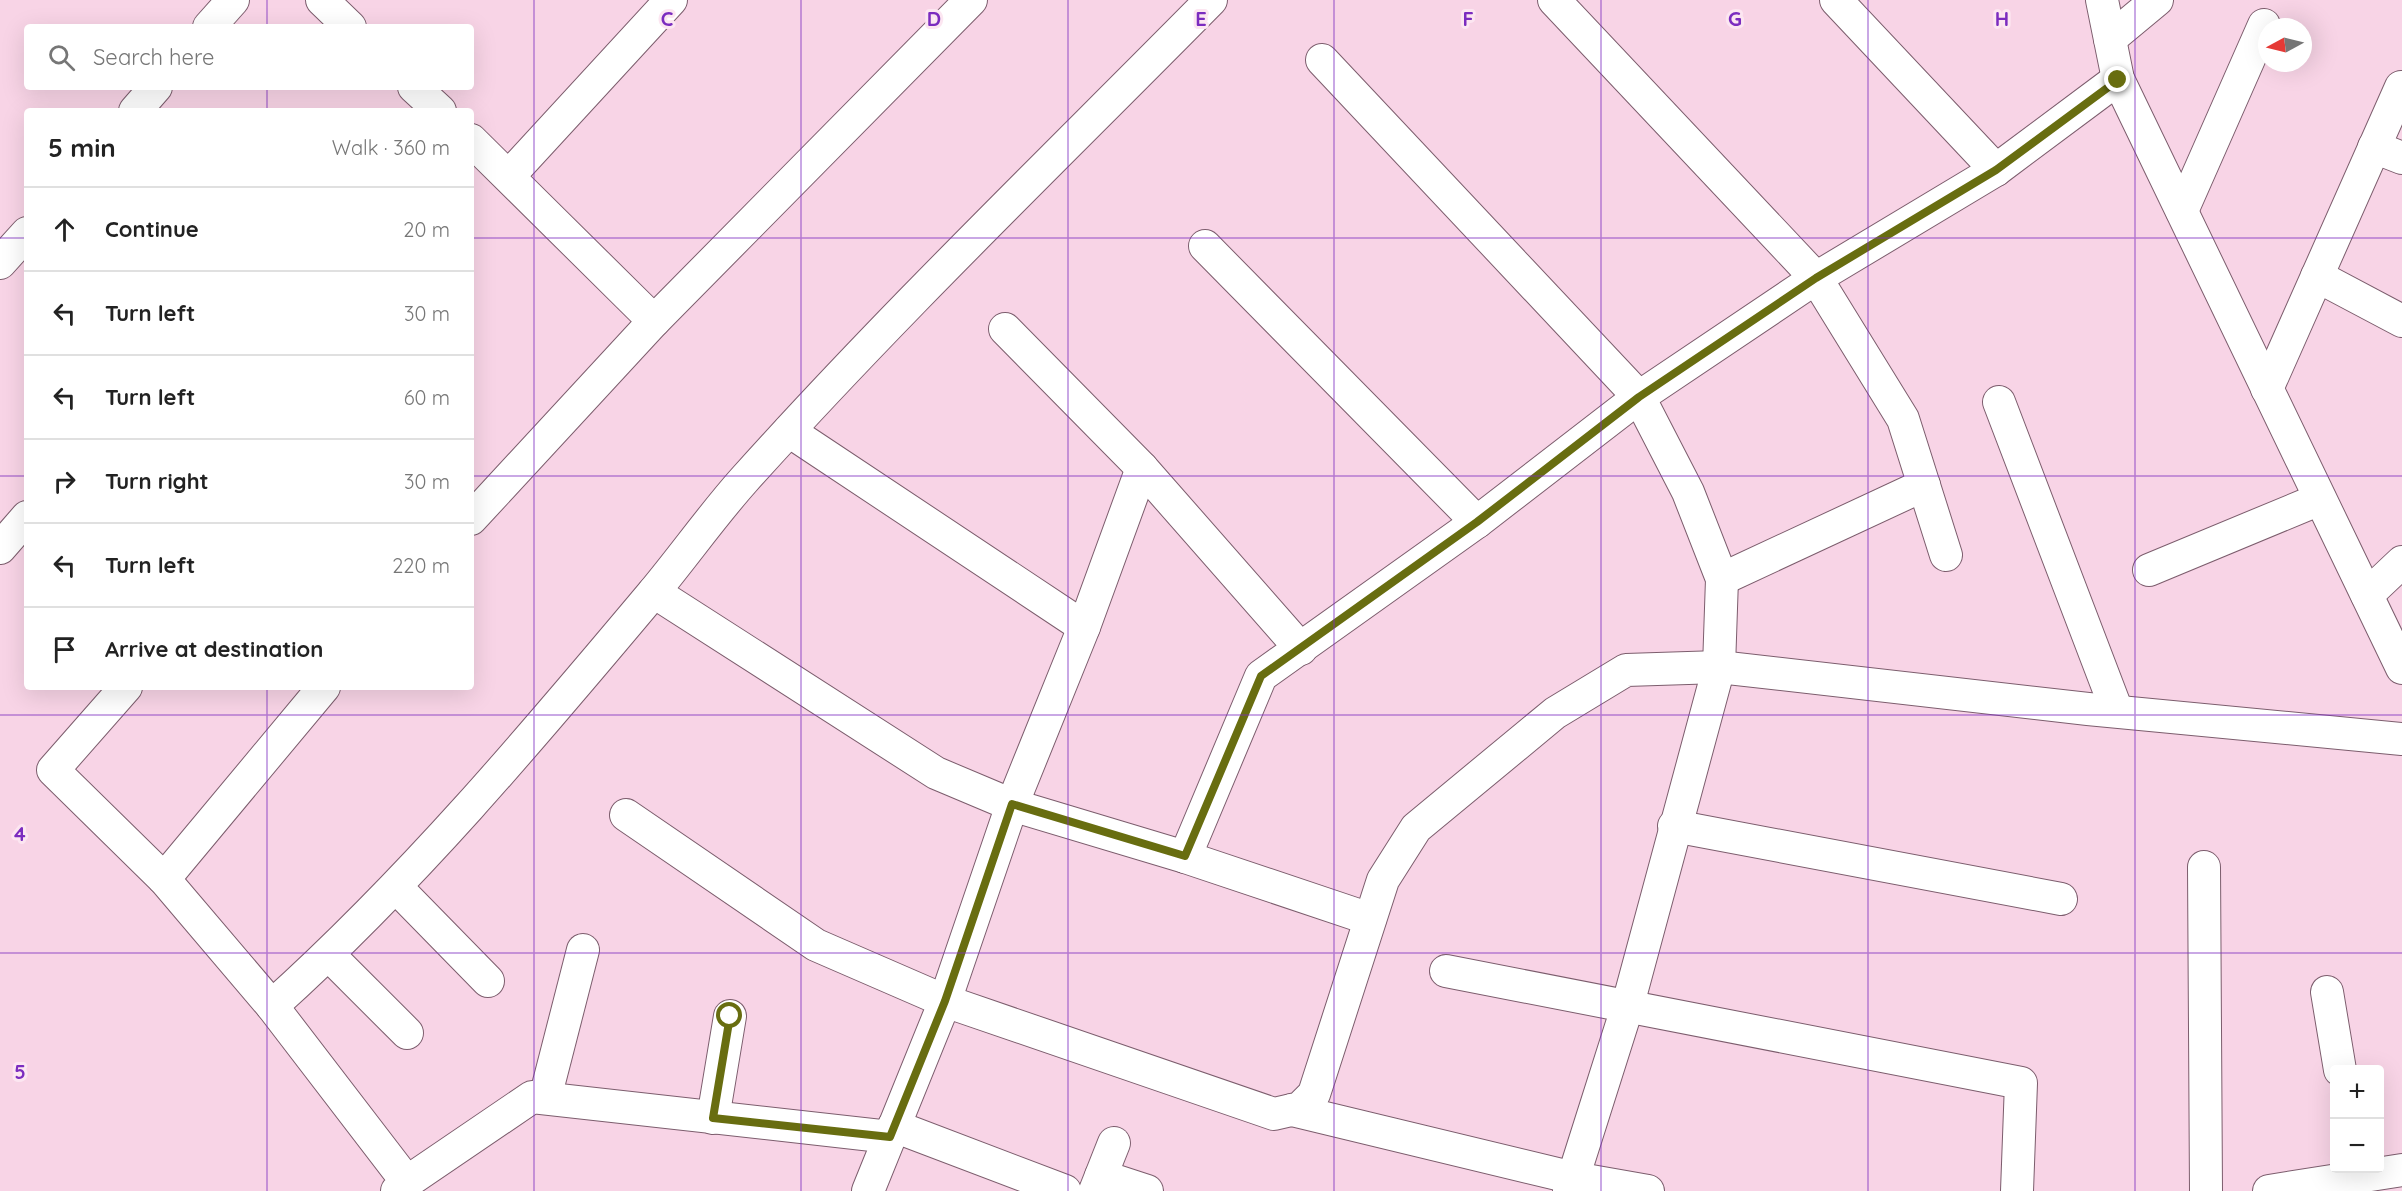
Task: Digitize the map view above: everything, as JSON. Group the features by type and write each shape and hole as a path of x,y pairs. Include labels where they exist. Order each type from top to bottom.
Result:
{"street":[{"path":"213,24 233,0"},
{"path":"322,0 347,24"},
{"path":"509,176 671,0"},
{"path":"474,516 654,321 971,0"},
{"path":"272,1006 329,954 396,887 501,771 654,592 740,484 789,431 1211,0"},
{"path":"1554,0 1816,278 1903,419 1946,555"},
{"path":"1836,0 1996,170"},
{"path":"2102,0 2118,80 2402,668"},
{"path":"2110,39 2157,0"},
{"path":"2182,211 2258,40"},
{"path":"1322,60 1639,397 1689,492 1722,579 1719,667 1674,826 1627,1008 1572,1184"},
{"path":"1185,856 1261,676 1477,522 1639,397 1816,278 1996,170 2118,80"},
{"path":"2267,389 2317,276 2388,153 2401,87"},
{"path":"138,108 153,90"},
{"path":"417,90 437,108"},
{"path":"474,143 654,321"},
{"path":"0,263 24,236"},
{"path":"1205,246 1477,522"},
{"path":"2317,276 2402,321"},
{"path":"1005,328 1142,468 1301,649"},
{"path":"1999,402 2117,711"},
{"path":"789,431 1084,627"},
{"path":"868,1191 945,1001 1012,804 1084,627 1142,468"},
{"path":"1722,579 1924,485"},
{"path":"2149,570 2320,499"},
{"path":"0,548 24,520"},
{"path":"2367,594 2402,562"},
{"path":"654,592 936,773 1012,804 1185,856 1370,920"},
{"path":"626,815 816,945 945,1001 1274,1114 1300,1108 1314,1094 1383,880 1416,828 1555,713 1626,670 1719,667 2117,711 2402,739"},
{"path":"123,690 53,770 164,879 272,1006 402,1186 532,1097 713,1118 892,1132 1065,1191"},
{"path":"164,879 322,690"},
{"path":"1674,826 2061,899"},
{"path":"2204,867 2206,1191"},
{"path":"396,887 488,981"},
{"path":"545,1098 583,950"},
{"path":"329,954 407,1033"},
{"path":"1446,971 2021,1083 2017,1191"},
{"path":"2327,992 2339,1065"},
{"path":"713,1118 730,1016"},
{"path":"1292,1110 1572,1184 1648,1191"},
{"path":"1114,1143 1098,1184 1147,1191"},
{"path":"2384,1171 2402,1170"},
{"path":"2269,1191 2356,1173"}],"route":[{"path":"730,1016 713,1118 890,1137 945,1001 1012,804 1185,856 1261,676 1477,522 1639,397 1816,278 1996,170 2118,80"}]}
